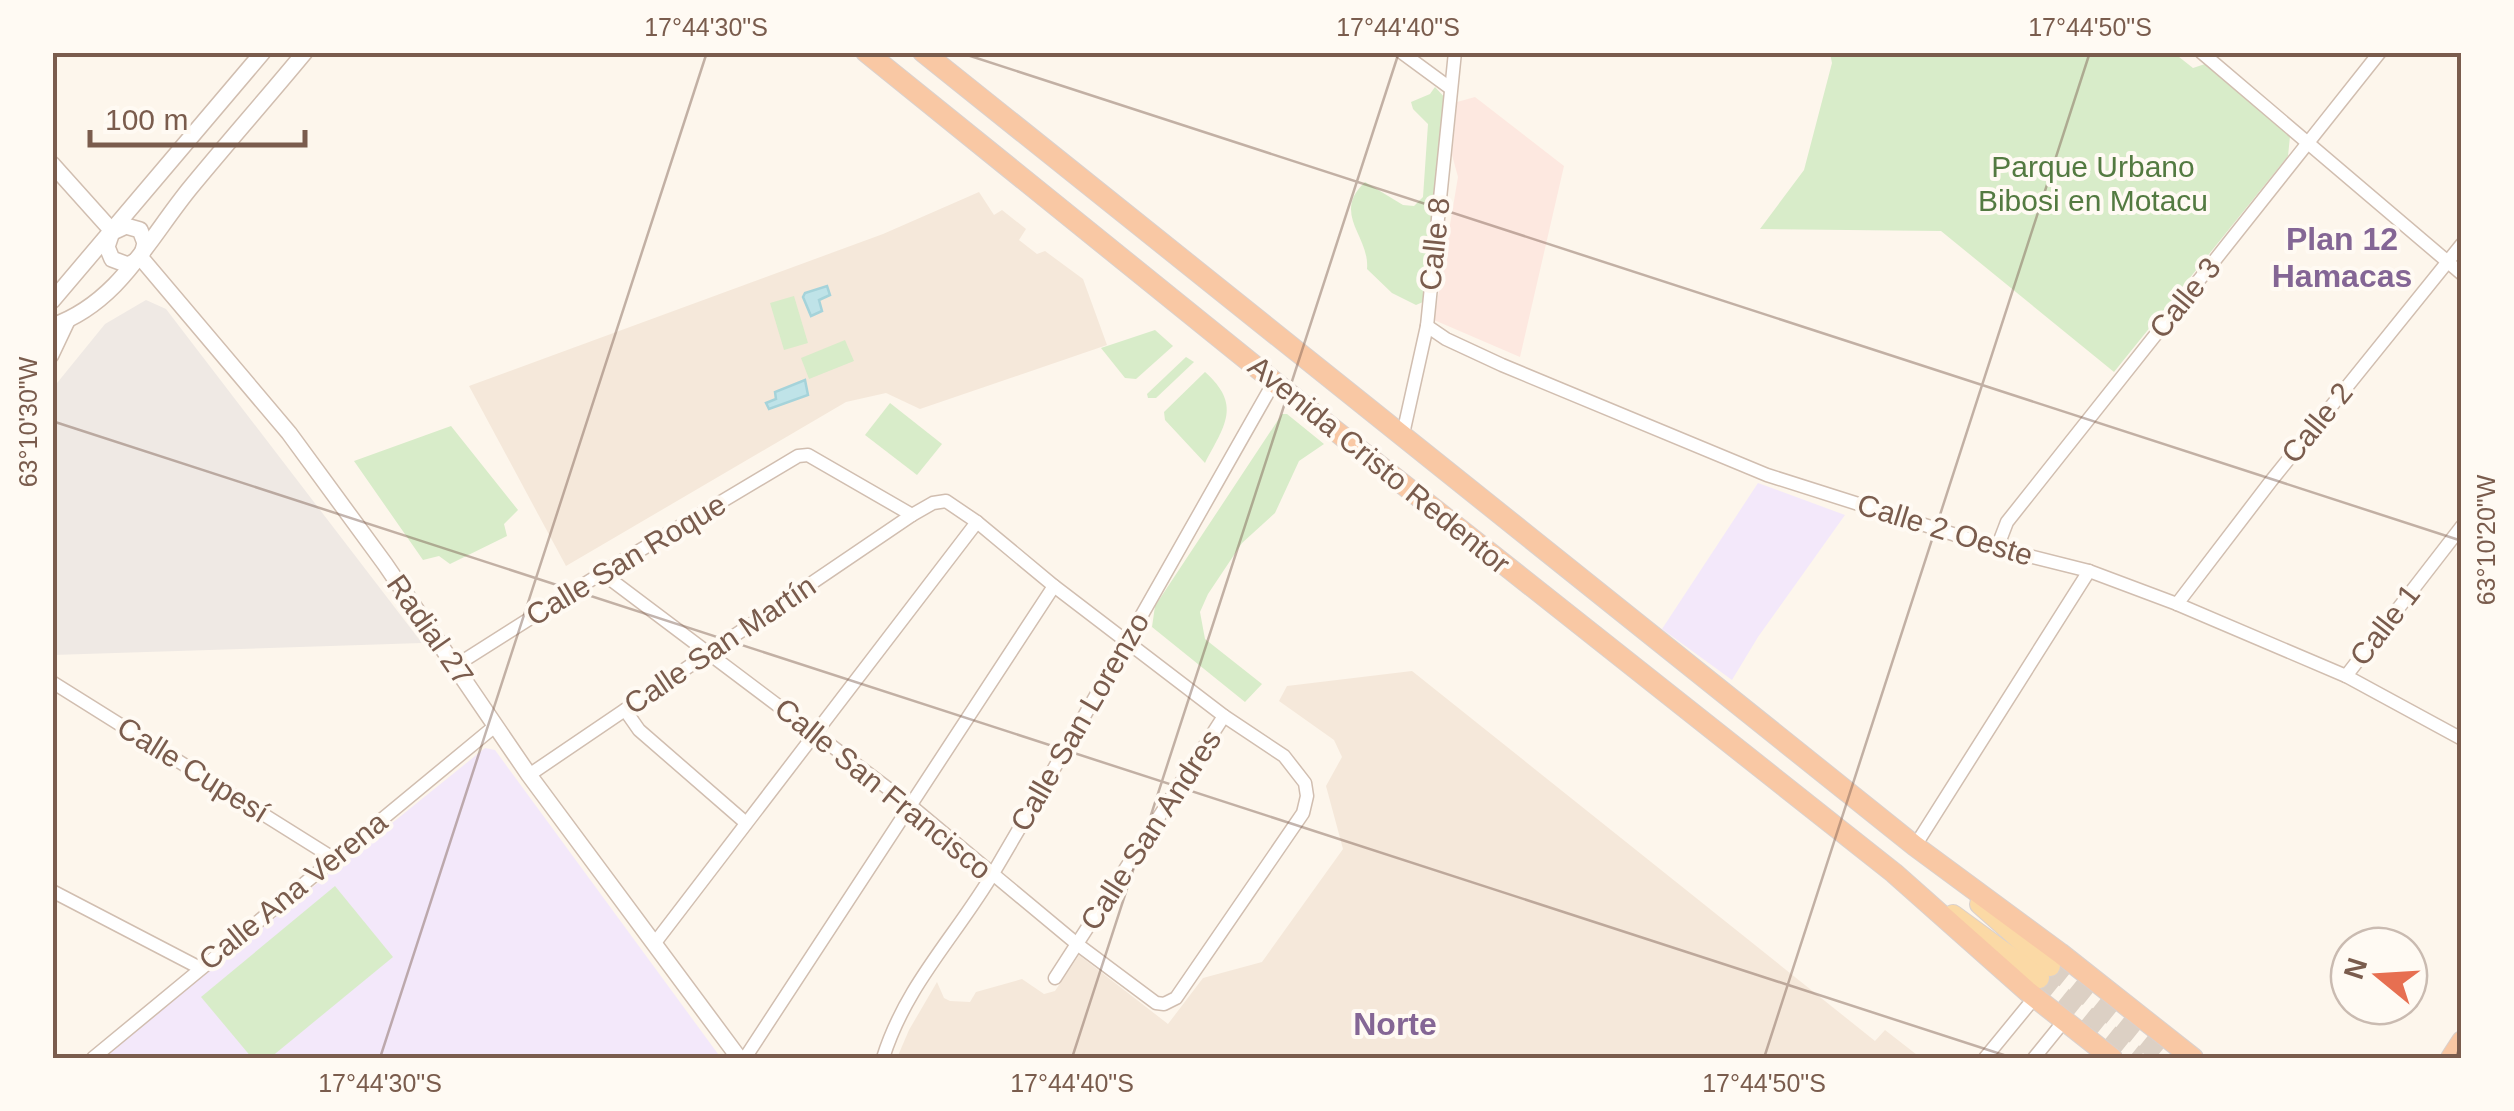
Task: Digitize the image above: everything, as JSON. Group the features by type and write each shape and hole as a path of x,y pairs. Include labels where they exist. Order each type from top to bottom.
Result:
{"highway":[{"name":"Avenida Cristo Redentor","path":"866,52 1274,382 1894,873 2041,980 2064,1021 2112,1058"},
{"name":"Avenida Cristo Redentor","path":"923,52 1915,846 2193,1058"},
{"path":"2450,1058 2462,1042"}],"main road":[{"name":"Avenida Cristo Redentor","path":"1915,846 2041,980"}],"street":[{"path":"52,301 263,52"},
{"path":"52,326 90,307 142,258 176,205 304,52"},
{"path":"1401,52 1450,88"},
{"name":"Calle 8","path":"1403,434 1427,326 1455,52"},
{"path":"2201,52 2462,274"},
{"name":"Calle 3","path":"1997,548 2007,522 2380,52"},
{"path":"52,164 113,232"},
{"name":"Radial 27","path":"113,232 126,226 140,230 145,243 142,258 288,434 455,666 528,776 742,1058"},
{"path":"113,232 107,246 112,259 128,265 142,258"},
{"name":"Calle 2","path":"2177,604 2270,481 2462,244"},
{"path":"52,356 70,318"},
{"name":"Calle 2 Oeste","path":"1427,326 1446,340 1502,366 1767,475 1997,548 2088,571 2177,604 2346,676 2462,739"},
{"name":"Calle San Lorenzo","path":"882,1058 905,1004 992,876 1274,382"},
{"name":"Calle San Roque","path":"455,666 798,456 817,458 912,516"},
{"path":"912,516 933,503 946,501 1224,716"},
{"name":"Calle San Martín","path":"528,776 912,516"},
{"path":"654,944 977,522"},
{"name":"Calle 1","path":"2346,676 2462,526"},
{"path":"1915,846 2088,571"},
{"name":"Calle San Francisco","path":"602,573 816,732 1149,999 1164,1004 1176,998 1303,812 1307,796 1297,769 1258,736 1224,716"},
{"path":"742,1058 1054,586"},
{"name":"Calle Cupesí","path":"52,682 333,858"},
{"path":"625,710 638,730 746,823"},
{"name":"Calle San Andres","path":"1055,978 1224,716"},
{"name":"Calle Ana Verena","path":"93,1058 495,726"},
{"path":"52,891 200,968"},
{"path":"1985,1058 2041,980"},
{"path":"2034,1058 2064,1021"}],"shaded area":[{"path":"1475,97 1564,166 1520,357 1434,320 1458,177 1452,155 1457,102"},
{"path":"979,192 994,215 1002,210 1026,229 1019,240 1037,254 1045,251 1083,279 1107,345 920,409 886,393 846,402 566,566 469,386 883,234"},
{"path":"146,300 166,309 422,643 53,655 53,388 105,324"},
{"path":"1758,483 1845,515 1732,680 1662,629"},
{"path":"1412,671 1875,1041 1885,1030 1921,1058 897,1058 937,982 944,998 950,1001 970,1002 976,992 1022,979 1044,994 1055,991 1079,955 1168,1024 1203,978 1262,962 1343,849 1326,786 1342,757 1334,740 1279,701 1287,686"},
{"path":"485,748 495,750 721,1058 113,1058 110,1054 116,1046"}],"green space":[{"name":"Parque Urbano Bibosi en Motacu","path":"1830,53 2174,53 2193,68 2205,64 2290,136 2288,156 2114,372 1941,231 1760,229 1804,170 1832,63"},
{"path":"1435,87 1446,99 1423,302 1416,305 1392,293 1367,269 1351,204 1365,182 1403,205 1414,206 1423,197 1428,124 1411,102 1430,94"},
{"path":"794,296 808,343 784,350 770,303"},
{"path":"1155,330 1173,346 1136,379 1125,378 1101,348"},
{"path":"845,340 854,361 809,379 801,358"},
{"path":"1186,357 1194,362 1156,398 1148,398 1147,394"},
{"path":"1205,372 1227,405 1224,426 1205,463 1165,420 1164,412"},
{"path":"890,403 942,444 917,475 865,435"},
{"path":"1282,414 1324,444 1299,461 1275,513 1242,543 1200,612 1205,639 1262,684 1245,702 1152,627 1155,606"},
{"path":"451,426 518,510 504,524 507,536 450,564 439,556 423,560 354,461"},
{"path":"335,886 393,957 270,1058 252,1058 201,997"}],"water":[{"path":"827,286 830,295 819,300 822,311 811,316 805,293"},
{"path":"805,380 808,395 769,409 766,403 776,399 775,392"}],"tunnel":[{"path":"2050,966 2165,1058"},
{"path":"2039,978 2139,1058"}],"district":[{"name":"Plan 12 Hamacas","path":"2342,258"},
{"name":"Norte","path":"1395,1024"}]}
